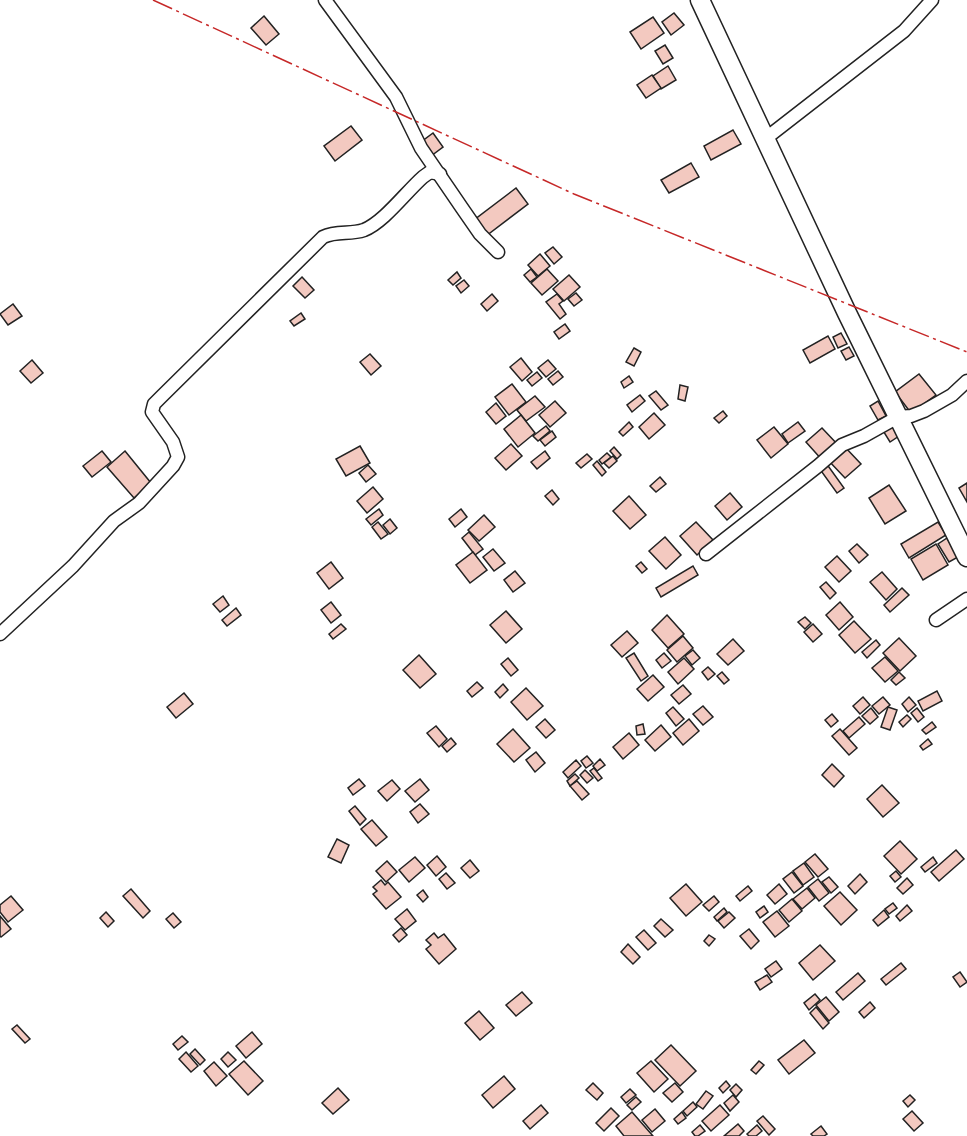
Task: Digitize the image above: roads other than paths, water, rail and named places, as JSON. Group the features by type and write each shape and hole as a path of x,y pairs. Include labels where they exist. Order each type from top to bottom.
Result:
{"highway":[{"path":"700,0 967,557"}],"street":[{"path":"325,0 396,97 421,148 480,234 498,252"},
{"path":"765,139 904,31 932,0"},
{"path":"0,634 73,566 114,521 139,503 173,466 178,457 177,450 152,412 154,404 160,397 323,237 333,232 346,233 364,230 377,222 423,177 430,172 440,174"},
{"path":"706,554 842,445 898,417 911,416 924,411 952,395 967,381"},
{"path":"936,620 967,599"}]}
